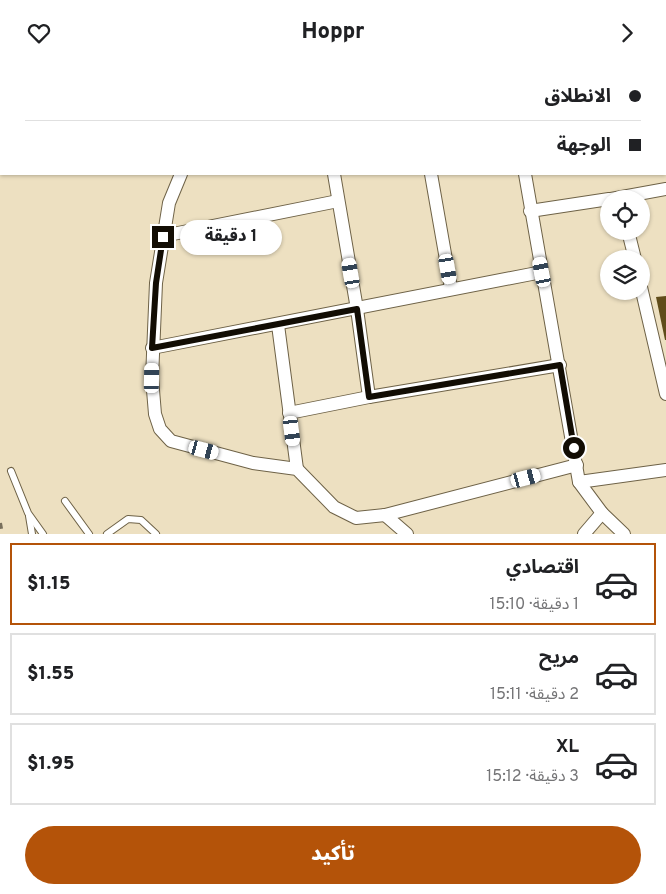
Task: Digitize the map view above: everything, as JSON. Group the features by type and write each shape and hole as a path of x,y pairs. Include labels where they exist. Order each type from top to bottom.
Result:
{"street":[{"path":"181,175 169,203 156,283 152,348 155,414 165,437 171,441 254,463 297,469"},
{"path":"334,175 357,309 369,397"},
{"path":"431,175 451,288"},
{"path":"525,175 530,211 560,365 579,482 602,513 624,534"},
{"path":"650,192 666,189"},
{"path":"530,211 600,200"},
{"path":"163,237 338,201"},
{"path":"152,348 278,325 451,288 542,272"},
{"path":"644,300 666,394"},
{"path":"278,325 297,469 334,507 356,517 385,515 577,465"},
{"path":"290,413 369,397 560,365"},
{"path":"579,482 666,469"},
{"path":"584,534 602,513"},
{"path":"385,515 408,534"}],"lane":[{"path":"11,471 28,513 32,534"},
{"path":"65,501 89,534"},
{"path":"28,513 43,534"},
{"path":"107,534 128,519 140,520 156,534"}],"building":[{"path":"666,296 666,340 665,340 656,297"}],"railway":[{"path":"0,523 2,534"}],"route":[{"path":"163,237 156,283 152,348 357,309 369,397 560,365 574,448"}]}
